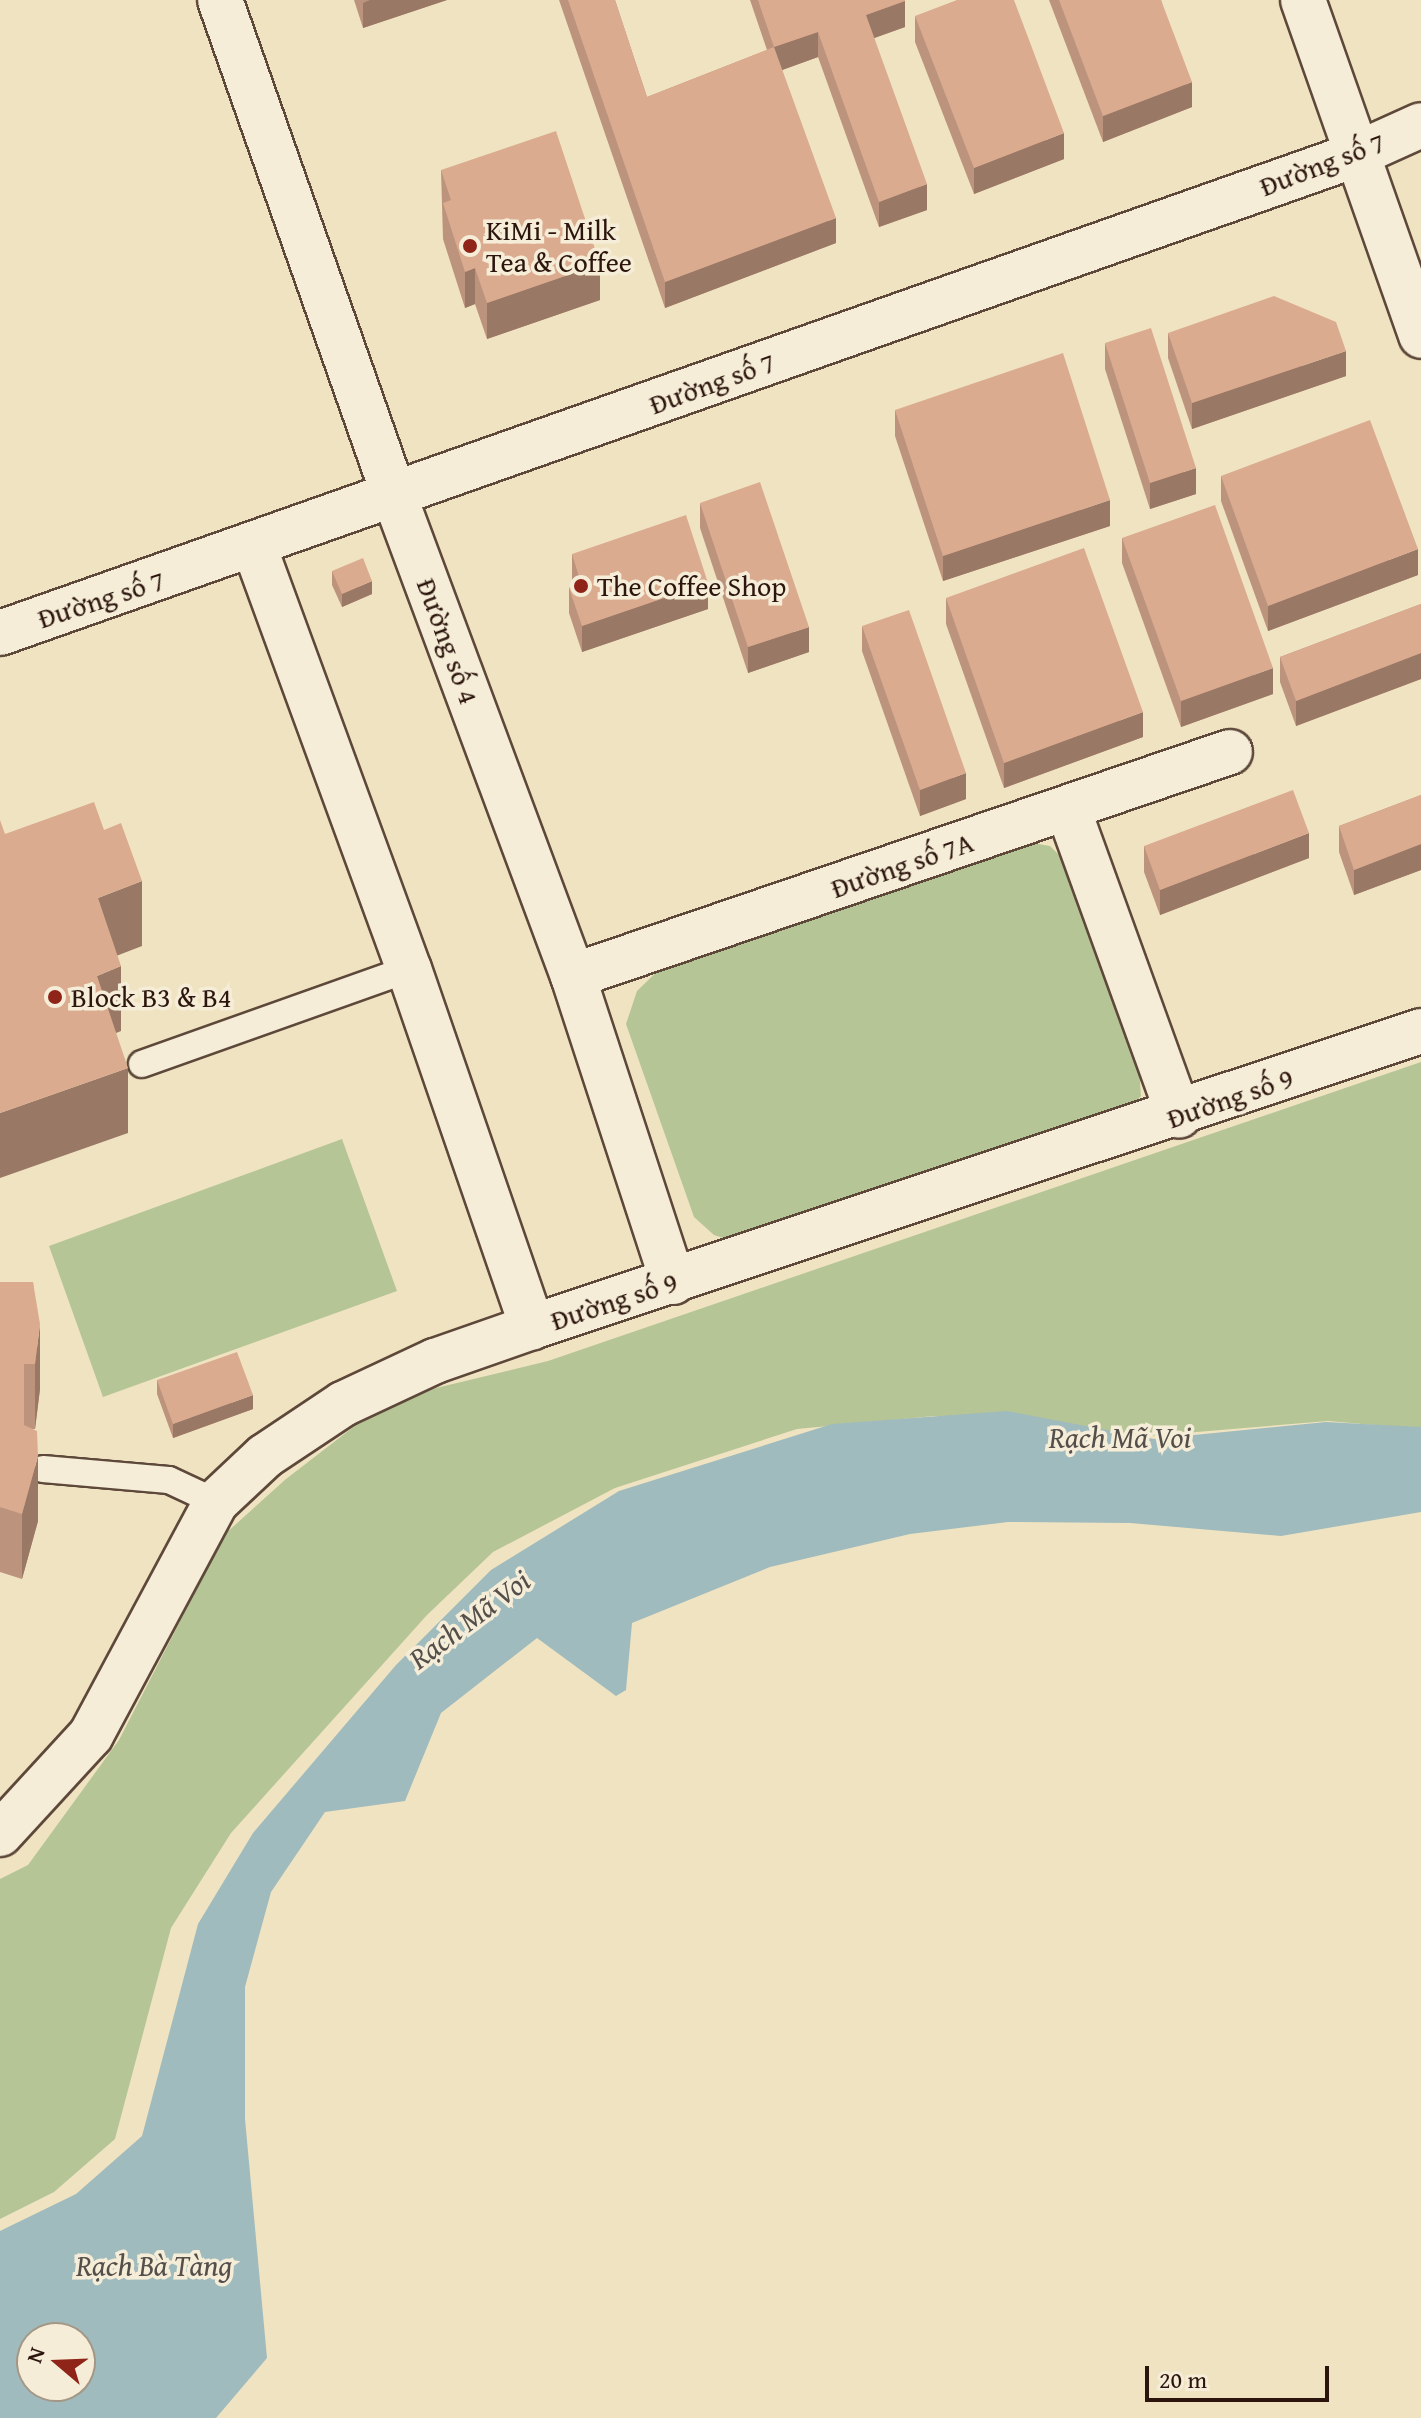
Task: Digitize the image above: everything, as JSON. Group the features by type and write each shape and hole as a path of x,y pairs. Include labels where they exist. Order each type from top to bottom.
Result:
{"street":[{"name":"Đường số 4","path":"220,0 394,495 573,976 673,1282"},
{"path":"1303,0 1421,336"},
{"name":"Đường số 7","path":"0,633 254,546 1355,155 1421,125"},
{"path":"254,546 409,969 532,1327"},
{"name":"Đường số 7A","path":"573,976 1230,752"},
{"path":"1068,809 1179,1116"},
{"name":"Đường số 9","path":"0,1834 91,1735 216,1502 265,1456 343,1404 435,1361 532,1327 1179,1116 1421,1031"}],"lane":[{"path":"142,1064 409,969"},
{"path":"43,1469 169,1480 216,1502"}],"green space":[{"path":"1026,842 1050,846 1070,866 1138,1057 1141,1096 1122,1118 743,1244 714,1235 694,1217 626,1024 637,991 668,961"},
{"path":"1421,1062 1421,1429 1328,1421 1136,1437 934,1416 797,1429 615,1488 493,1552 427,1615 231,1833 171,1928 115,2139 54,2192 0,2219 0,1879 28,1865 119,1740 225,1534 286,1479 356,1425 432,1389 548,1361"},
{"path":"342,1139 397,1291 103,1397 49,1246"}],"water":[{"name":"Rạch Bà Tàng","path":"1007,1411 1154,1439 1326,1422 1421,1427 1421,1512 1281,1536 1130,1523 1008,1522 910,1534 770,1567 632,1623 626,1690 616,1696 537,1638 441,1713 405,1801 325,1812 271,1892 245,1987 245,2119 267,2358 216,2418 0,2418 0,2231 76,2194 142,2136 198,1924 253,1833 396,1665 491,1570 619,1491 832,1424"}],"building":[{"path":"568,0 615,0 647,97 774,47 836,218 665,282"},
{"path":"758,0 905,0 866,15 927,184 879,202 818,32 774,47"},
{"path":"957,0 1014,0 1064,133 974,168 915,16"},
{"path":"1059,0 1161,0 1192,82 1103,116"},
{"path":"556,131 600,264 487,303 475,268 465,272 443,203 451,200 441,170"},
{"path":"1274,296 1336,322 1346,351 1192,403 1168,333"},
{"path":"1151,328 1196,468 1150,483 1105,343"},
{"path":"1063,353 1110,500 943,556 895,410"},
{"path":"1370,420 1418,549 1268,606 1221,476"},
{"path":"760,482 809,627 748,647 700,503"},
{"path":"1215,505 1273,668 1181,701 1122,538"},
{"path":"686,515 708,583 582,626 569,588 581,583 572,554"},
{"path":"1084,548 1143,712 1004,763 946,598"},
{"path":"363,558 372,581 342,594 332,571"},
{"path":"1421,604 1421,653 1296,701 1280,657"},
{"path":"909,610 966,773 920,790 862,626"},
{"path":"1293,790 1309,833 1160,890 1144,846"},
{"path":"1421,795 1421,844 1354,870 1339,826"},
{"name":"Block B3 & B4","path":"94,802 104,830 121,823 142,881 98,898 121,966 97,976 128,1068 0,1113 0,820 5,834"},
{"path":"0,1282 33,1282 40,1324 35,1364 24,1364 24,1425 37,1431 38,1456 22,1514 0,1507"},
{"path":"237,1352 253,1395 173,1424 157,1380"}],"place":[{"name":"KiMi - Milk Tea & Coffee","path":"470,246"},
{"name":"The Coffee Shop","path":"581,586"},
{"name":"Block B3 & B4","path":"55,997"}],"water label":[{"name":"Rạch Mã Voi","path":"1120,1437"},
{"name":"Rạch Mã Voi","path":"469,1619"}]}
